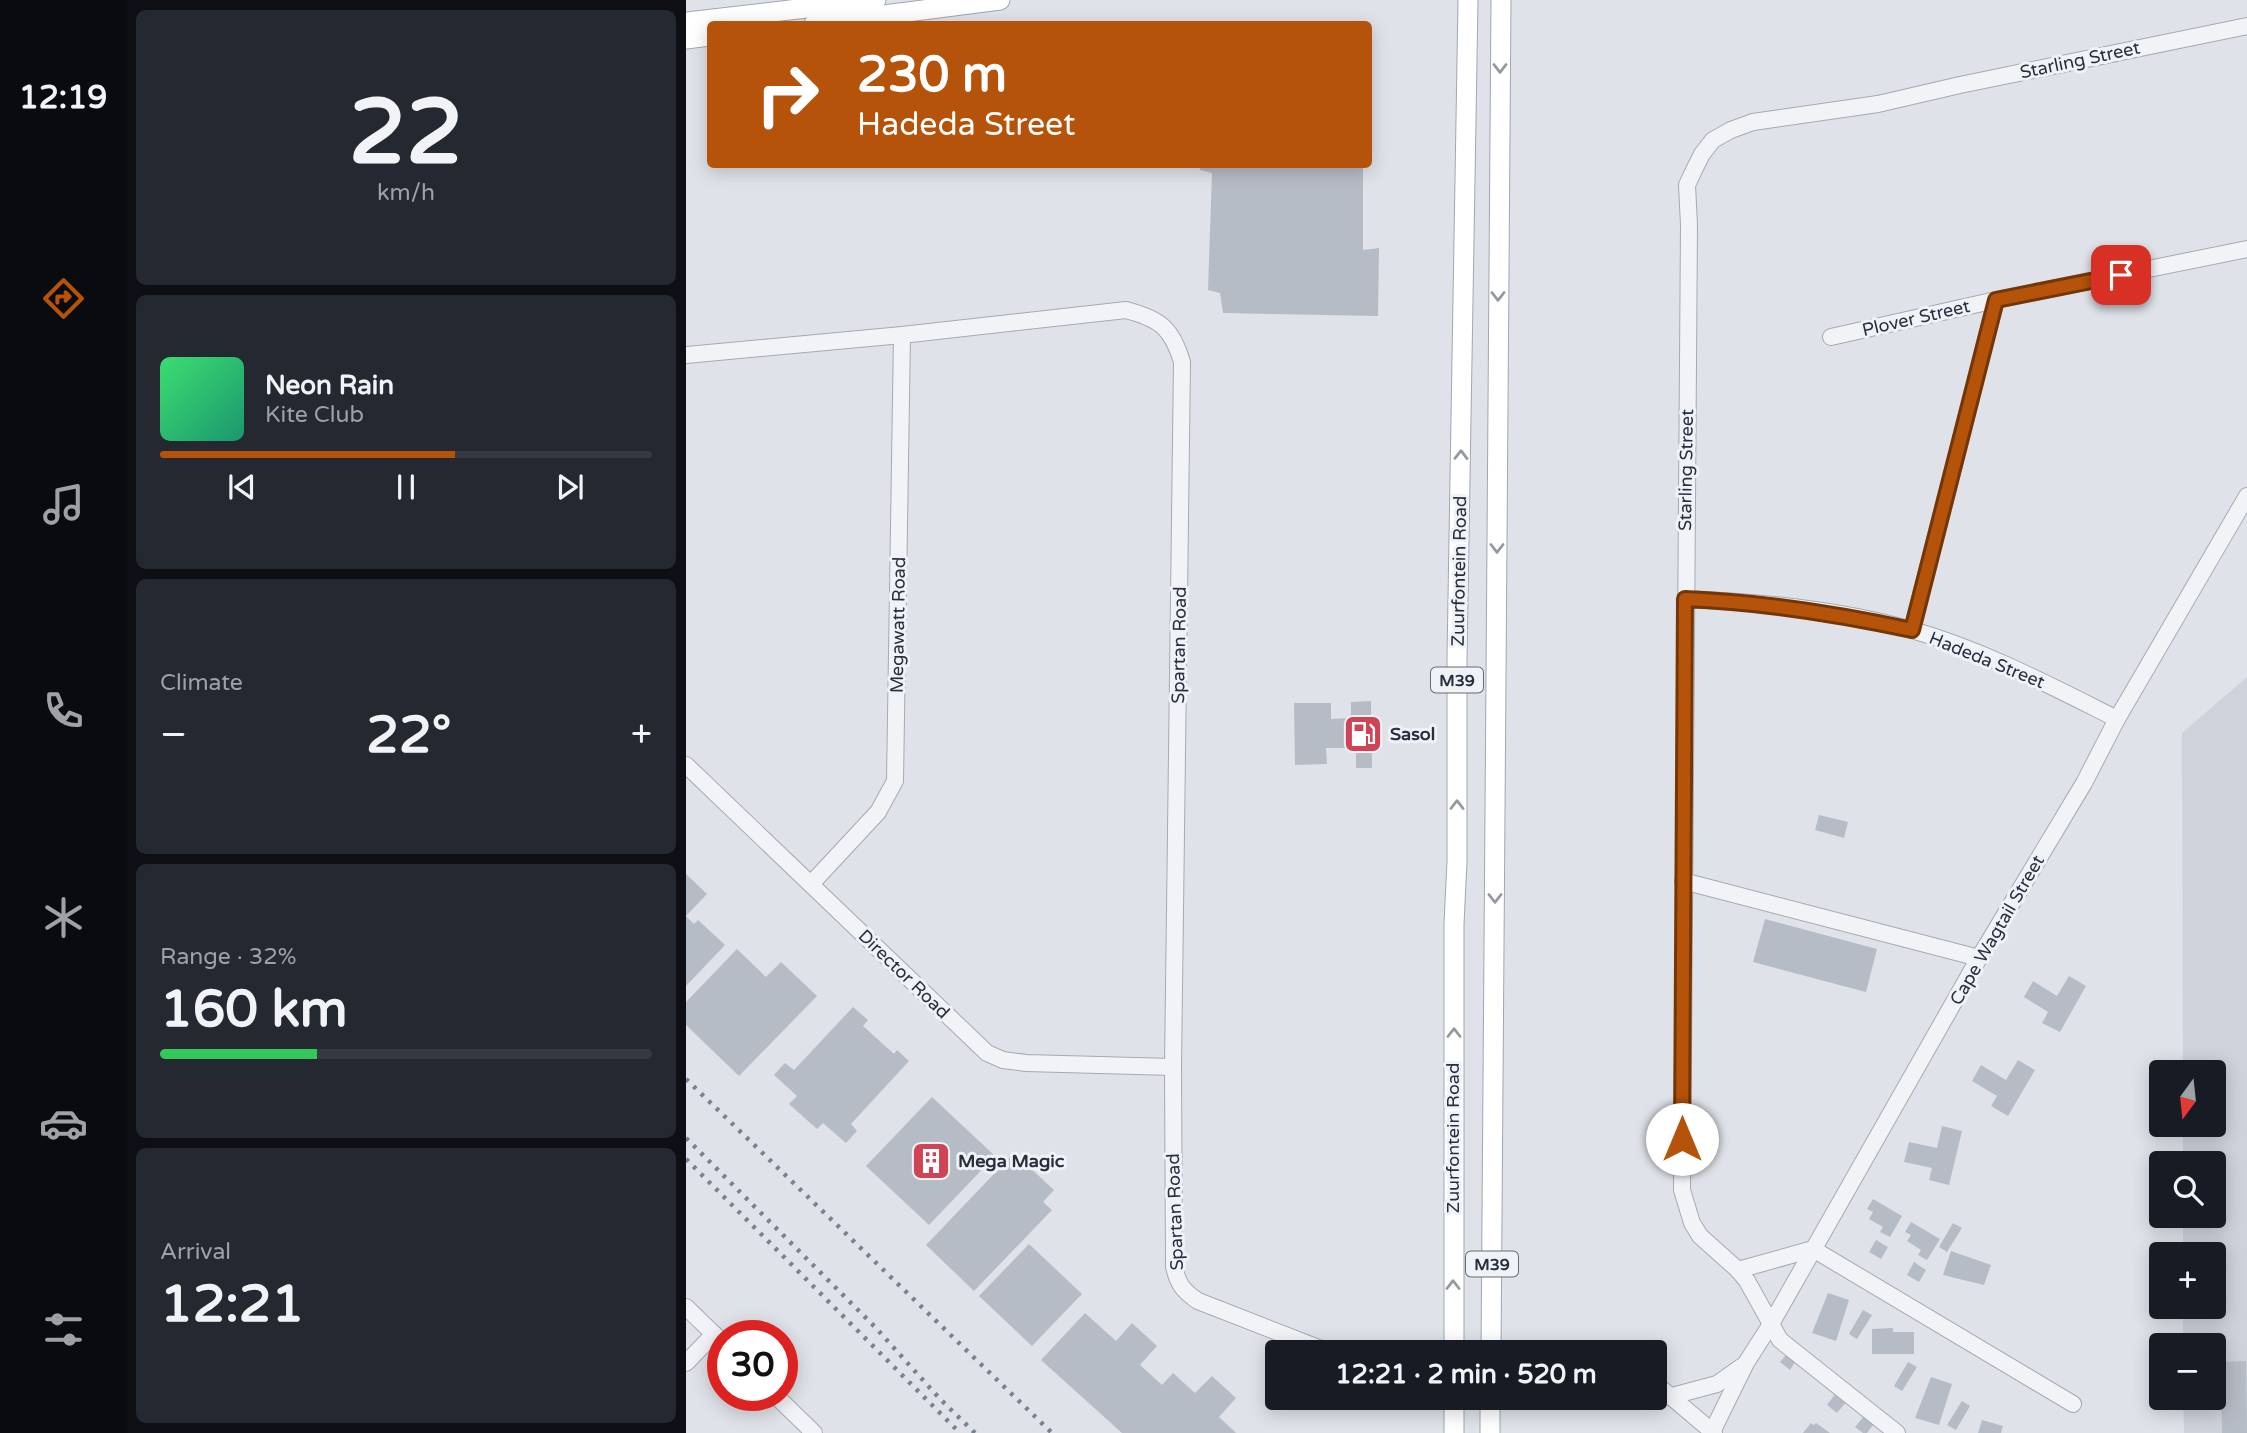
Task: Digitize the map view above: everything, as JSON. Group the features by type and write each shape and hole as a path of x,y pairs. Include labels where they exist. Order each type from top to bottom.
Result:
{"main road":[{"path":"686,22 876,0"},
{"path":"837,21 1000,0"},
{"name":"Zuurfontein Road","path":"1454,1340 1454,938 1468,0"},
{"name":"Zuurfontein Road","path":"1491,1340 1501,0"},
{"path":"686,39 707,36"},
{"path":"1454,1410 1454,1433"},
{"path":"1489,1433 1490,1410"}],"street":[{"name":"Starling Street","path":"1897,1433 1780,1340 1738,1270 1700,1237 1692,1223 1682,1191 1689,239 1687,185 1702,154 1713,140 1753,122 1878,104 2247,26"},
{"name":"Plover Street","path":"1831,337 2247,249"},
{"path":"1912,630 1996,300"},
{"name":"Spartan Road","path":"686,355 1126,310 1148,316 1165,327 1176,341 1182,362 1173,1067 1174,1267 1184,1291 1198,1301 1298,1340"},
{"name":"Megawatt Road","path":"811,884 878,812 895,782 902,335"},
{"name":"Cape Wagtail Street","path":"1746,1363 1771,1324 1979,958 2084,783 2117,719 2247,496"},
{"name":"Hadeda Street","path":"1685,599 1797,608 1912,630 2034,677 2117,719"},
{"name":"Director Road","path":"686,765 987,1053 1003,1059 1026,1062 1173,1067"},
{"path":"1684,881 1979,958"},
{"path":"1738,1270 1813,1249 2073,1404"},
{"path":"686,1307 707,1328"},
{"path":"686,1363 707,1347"},
{"path":"1672,1396 1724,1381 1746,1363"},
{"path":"1667,1392 1713,1433 1746,1363"},
{"path":"791,1411 814,1433"}],"shaded area":[{"path":"2247,677 2247,1433 2184,1433 2183,1410 2226,1410 2226,1333 2183,1333 2183,1319 2226,1319 2226,1242 2183,1242 2183,1228 2226,1228 2226,1151 2183,1151 2183,1138 2226,1138 2226,1060 2183,1060 2182,733"}],"building":[{"path":"1363,168 1363,250 1379,248 1378,316 1223,313 1220,293 1208,290 1212,173 1200,170"},
{"path":"1371,701 1372,768 1356,768 1356,748 1326,748 1327,764 1295,765 1294,703 1331,703 1331,719 1351,718 1351,702"},
{"path":"1819,815 1848,822 1844,838 1815,830"},
{"path":"686,874 707,894 686,916"},
{"path":"686,916 694,924 698,920 725,945 686,986"},
{"path":"1765,919 1877,949 1866,992 1753,962"},
{"path":"737,949 766,977 781,962 817,996 739,1076 686,1025 686,1002"},
{"path":"2069,976 2086,986 2060,1032 2042,1023 2048,1012 2024,997 2033,981 2057,996"},
{"path":"853,1007 868,1020 863,1026 894,1054 897,1050 909,1061 851,1124 857,1131 846,1143 823,1123 817,1129 789,1104 797,1096 774,1075 785,1063 794,1070"},
{"path":"2018,1060 2035,1070 2008,1116 1991,1106 1997,1096 1972,1081 1981,1065 2006,1080"},
{"name":"Mega Magic","path":"932,1097 995,1156 929,1225 866,1166"},
{"path":"1942,1126 1962,1131 1949,1185 1929,1180 1932,1168 1904,1162 1909,1142 1937,1148"},
{"path":"1014,1153 1054,1190 1043,1202 1052,1210 974,1291 926,1245"},
{"path":"1873,1199 1902,1216 1890,1237 1880,1232 1883,1227 1869,1219 1873,1212 1867,1209"},
{"path":"1911,1222 1940,1239 1927,1260 1918,1255 1921,1250 1907,1241 1911,1235 1905,1232"},
{"path":"1953,1223 1962,1228 1947,1252 1939,1247"},
{"path":"1876,1240 1888,1247 1881,1259 1869,1252"},
{"path":"1029,1244 1082,1294 1032,1346 979,1296"},
{"path":"1951,1251 1991,1265 1984,1285 1943,1275"},
{"path":"1914,1262 1926,1270 1919,1282 1907,1275"},
{"path":"1828,1293 1849,1300 1836,1341 1812,1333"},
{"path":"1863,1310 1872,1315 1857,1339 1849,1334"},
{"path":"1085,1313 1116,1341 1132,1323 1157,1346 1140,1365 1162,1385 1173,1373 1195,1393 1212,1376 1236,1398 1219,1417 1236,1433 1122,1433 1041,1360"},
{"path":"1893,1328 1893,1332 1914,1332 1914,1354 1872,1354 1872,1329"},
{"path":"1786,1355 1795,1362 1790,1370 1780,1362"},
{"path":"2246,1361 2247,1433 2222,1433 2222,1410 2226,1410 2226,1362"},
{"path":"1908,1362 1917,1367 1902,1391 1894,1386"},
{"path":"1931,1377 1952,1384 1939,1425 1915,1418"},
{"path":"1835,1394 1846,1402 1837,1413 1827,1405"},
{"path":"1962,1401 1970,1406 1956,1430 1947,1425"},
{"path":"1864,1416 1874,1424 1867,1433 1855,1427"},
{"path":"1982,1420 2003,1426 2001,1433 1978,1433"},
{"path":"1811,1423 1816,1423 1830,1433 1803,1433"}],"railway":[{"path":"686,1079 1052,1433"},
{"path":"686,1138 876,1328 940,1399 975,1433"},
{"path":"686,1159 960,1433"}],"place":[{"name":"Sasol","path":"1363,734"},
{"name":"Mega Magic","path":"931,1161"}],"route":[{"path":"1682,1139 1685,599 1797,608 1912,630 1996,300 2121,275"}]}
